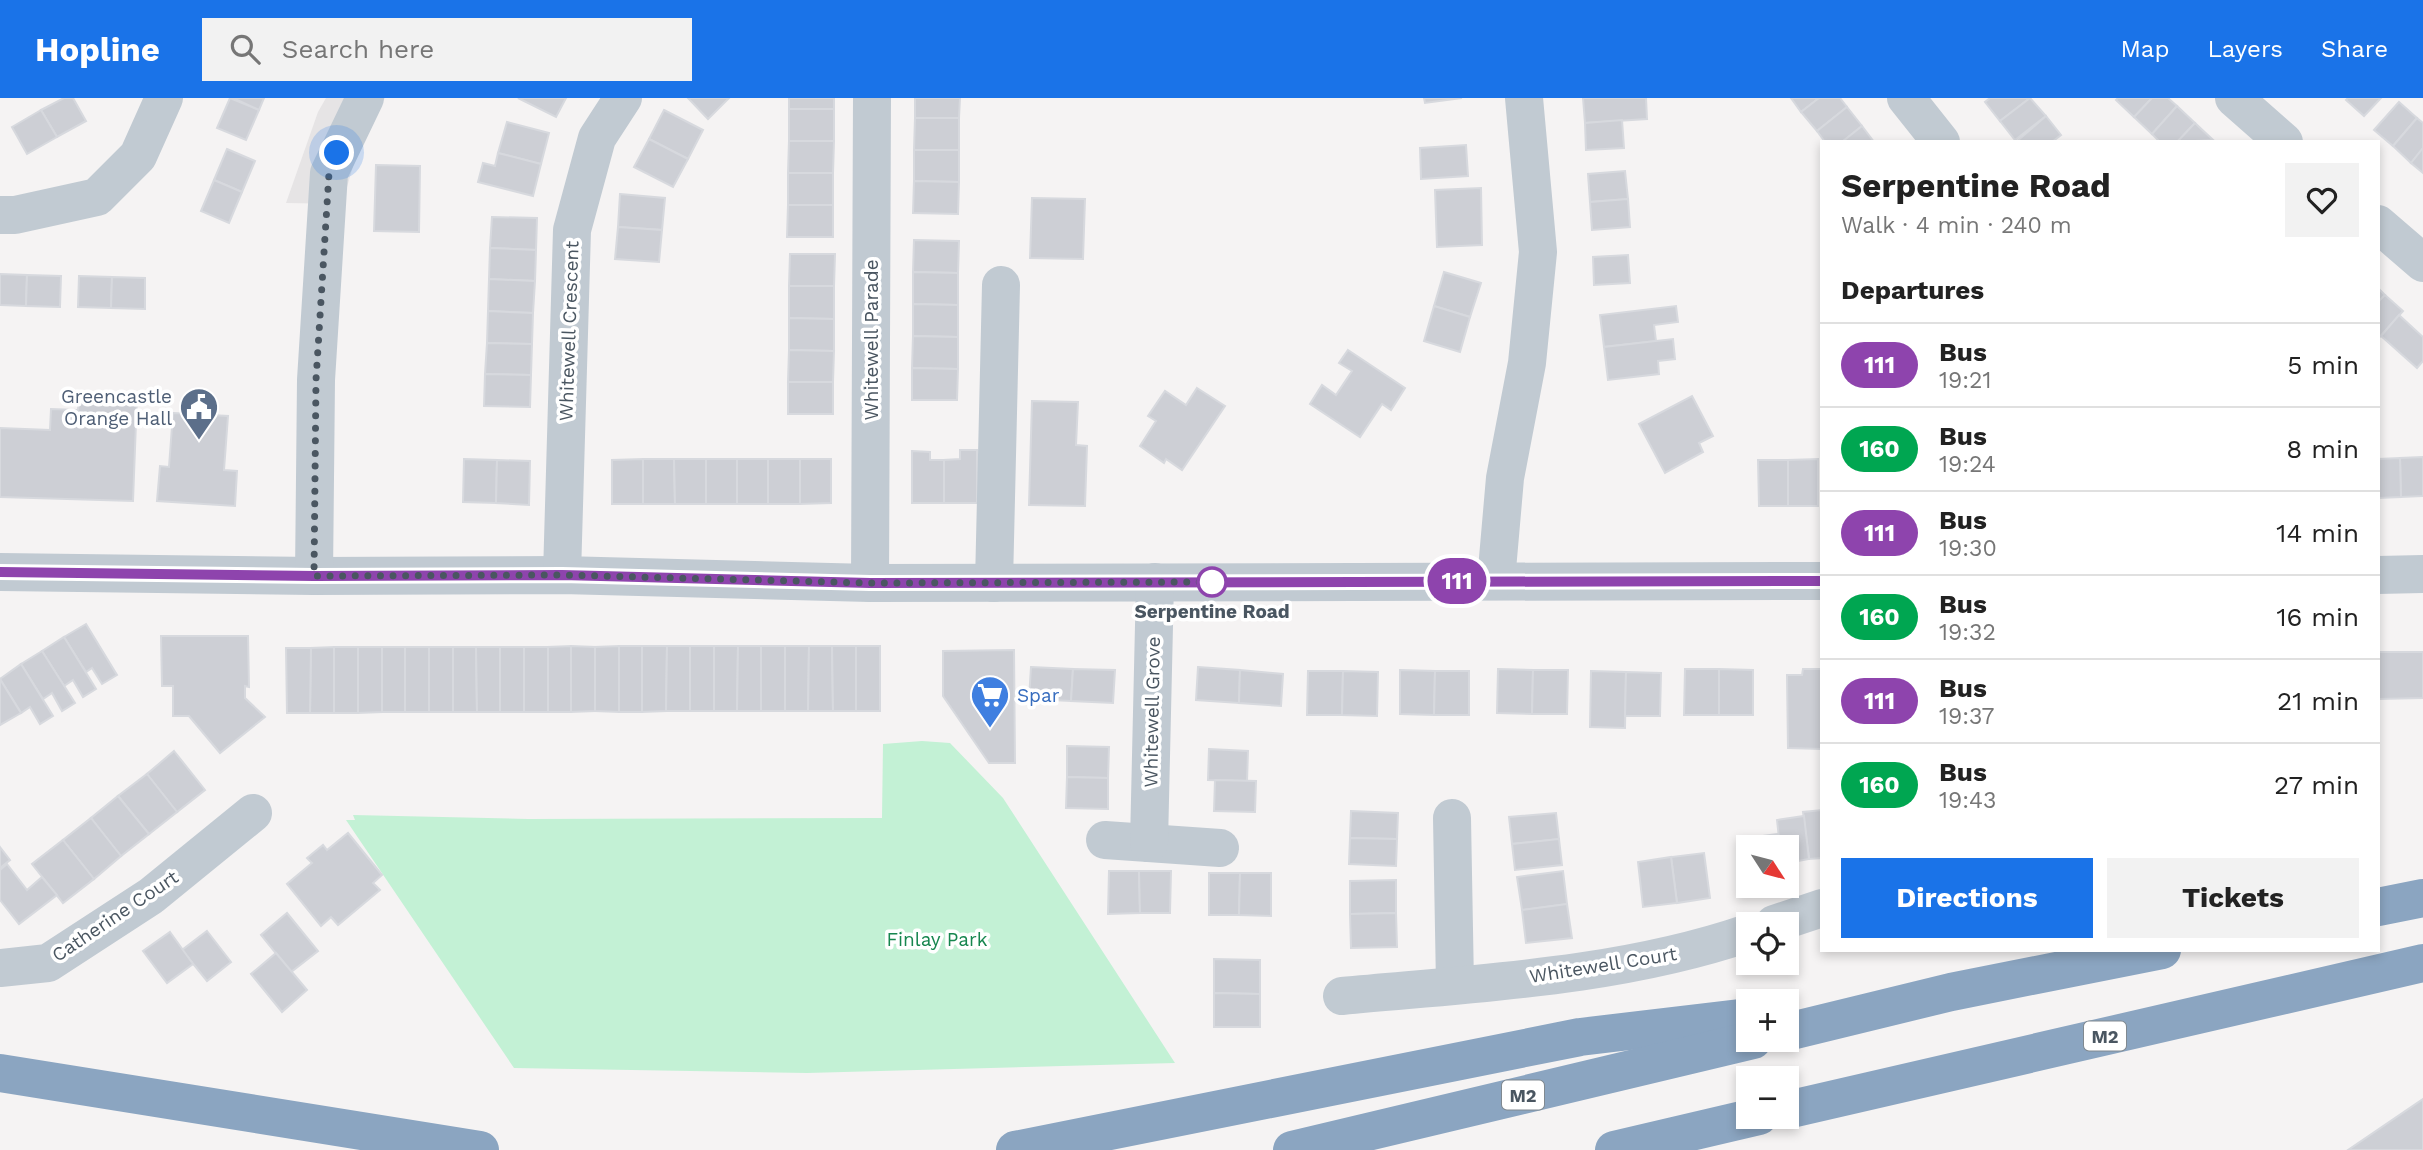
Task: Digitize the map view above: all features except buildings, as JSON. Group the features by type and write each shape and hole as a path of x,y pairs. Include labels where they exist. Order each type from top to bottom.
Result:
{"highway":[{"path":"2380,907 2423,898"},
{"path":"1799,1029 1951,992 2151,952"},
{"name":"M2","path":"1799,1107 2423,963"},
{"path":"1799,1011 1951,992"},
{"path":"1015,1150 1580,1037 1736,1018"},
{"name":"M2","path":"1292,1150 1736,1044"},
{"path":"0,1073 480,1150"},
{"path":"1614,1150 1736,1121"}],"street":[{"path":"0,215 15,215 97,197 138,156 164,98"},
{"path":"314,576 316,380 329,173 365,98"},
{"name":"Whitewell Crescent","path":"562,575 572,230 597,138 623,98"},
{"name":"Whitewell Parade","path":"870,583 872,98"},
{"path":"1496,581 1505,478 1527,363 1538,252 1524,98"},
{"path":"1906,98 1939,140"},
{"path":"2234,98 2282,140"},
{"path":"2380,227 2423,263"},
{"path":"994,583 1001,285"},
{"path":"0,572 314,576 562,575 870,583 1820,581"},
{"path":"2380,575 2423,574"},
{"name":"Whitewell Grove","path":"1149,843 1155,582"},
{"name":"Catherine Court","path":"0,968 48,962 151,896 253,813"},
{"path":"1452,818 1455,985"},
{"path":"1105,839 1220,848"},
{"path":"1799,916 1820,909"},
{"name":"Whitewell Court","path":"1342,996 1636,964 1704,948 1736,937"}],"shaded area":[{"path":"326,98 385,98 364,129 342,204 286,203 318,112"}],"green space":[{"name":"Finlay Park","path":"922,741 950,743 1003,798 1175,1063 807,1073 514,1068 346,820 355,820 353,815 528,819 882,818 883,744"}],"bus line":[{"name":"111","path":"0,572 314,576 562,575 870,583 1820,581"}],"place":[{"name":"Greencastle Orange Hall","path":"199,441"},
{"name":"Serpentine Road","path":"1212,582"},
{"name":"Spar","path":"990,729"}],"route":[{"path":"337,153 329,173 316,380 314,576 562,575 870,583 1212,582"}]}
